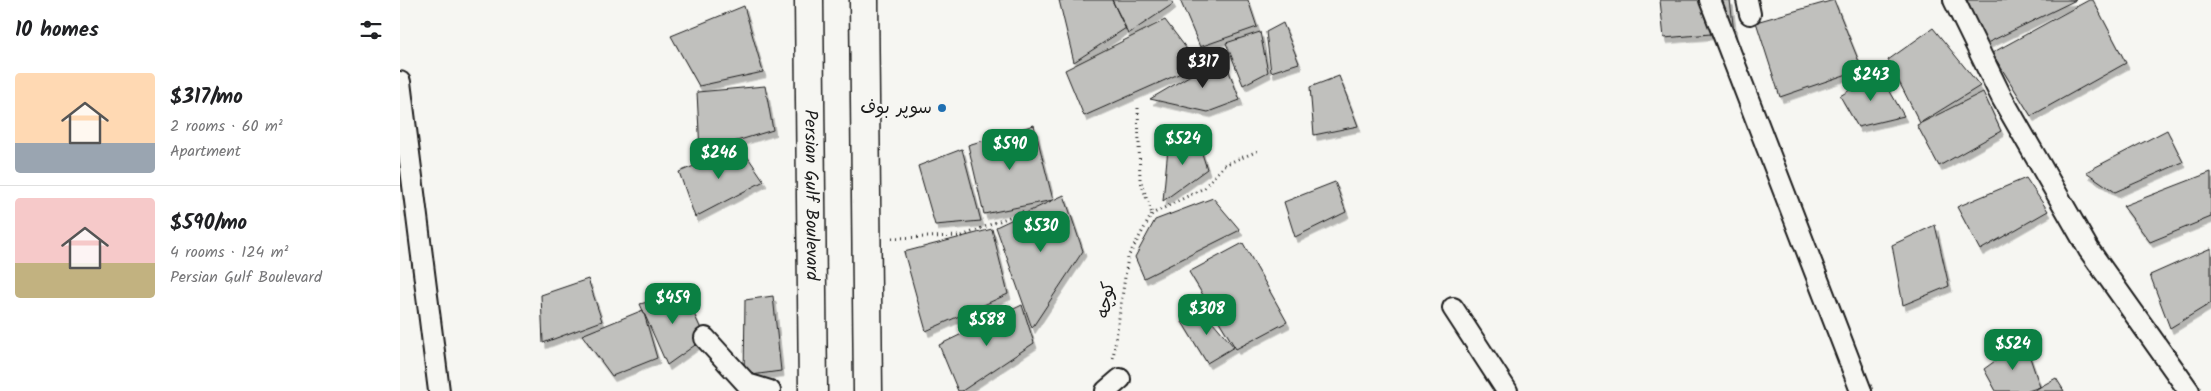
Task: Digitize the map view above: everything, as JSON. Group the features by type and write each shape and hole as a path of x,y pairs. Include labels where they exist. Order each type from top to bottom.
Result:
{"highway":[{"name":"Persian Gulf Boulevard","path":"809,0 813,391"},
{"path":"864,0 868,391"}],"street":[{"path":"1710,0 1861,391"},
{"path":"1954,0 2002,98 2089,250 2189,391"},
{"path":"400,82 439,391"},
{"path":"1453,308 1507,391"},
{"path":"705,338 746,384 770,391"}],"path":[{"path":"1138,108 1140,179 1152,214 1204,188 1224,165 1258,151"},
{"path":"866,239 962,236 1024,211"},
{"name":"کوچه","path":"1113,377 1128,257 1152,214"}],"building":[{"path":"1059,0 1112,0 1126,28 1074,62"},
{"path":"1112,0 1171,0 1173,4 1128,34"},
{"path":"1180,0 1248,0 1257,27 1200,47"},
{"path":"1660,0 1730,0 1734,32 1664,38"},
{"path":"1834,0 1862,69 1780,97 1756,22"},
{"path":"1967,0 2076,0 1985,44"},
{"path":"2089,0 2093,0 2126,63 2031,116 1992,53"},
{"path":"744,6 763,72 699,86 671,36"},
{"path":"1165,20 1199,65 1084,116 1065,70"},
{"path":"1283,23 1299,63 1271,72 1266,32"},
{"path":"1933,28 1980,86 1920,123 1888,60"},
{"path":"1260,32 1268,72 1243,85 1226,43"},
{"path":"1223,56 1240,100 1208,112 1150,99"},
{"path":"1879,72 1904,116 1858,127 1840,96"},
{"path":"1339,76 1358,126 1314,135 1310,87"},
{"path":"765,86 773,130 700,152 697,92"},
{"path":"1983,92 2001,131 1939,166 1917,125"},
{"path":"1034,125 1053,200 984,214 968,145"},
{"path":"2167,130 2183,162 2115,192 2086,172"},
{"path":"1197,138 1207,169 1163,201 1168,148"},
{"path":"741,147 764,181 695,217 679,172"},
{"path":"962,149 981,221 935,225 918,166"},
{"path":"2211,172 2211,217 2150,242 2123,206"},
{"path":"2026,178 2048,211 1980,250 1957,207"},
{"path":"1335,182 1346,212 1295,237 1284,202"},
{"path":"1064,195 1083,251 1032,328 996,227"},
{"path":"1213,198 1240,230 1144,278 1135,257 1155,220"},
{"path":"1935,225 1949,286 1903,305 1892,245"},
{"path":"992,229 1008,294 926,331 904,252"},
{"path":"1243,243 1287,322 1236,349 1189,272"},
{"path":"2211,248 2211,303 2170,328 2150,275"},
{"path":"588,279 602,321 543,343 541,295"},
{"path":"684,292 705,338 667,365 640,304"},
{"path":"773,296 781,371 744,376 745,300"},
{"path":"1022,305 1034,343 962,391 958,391 939,345"},
{"path":"1202,309 1234,347 1207,363 1182,322"},
{"path":"643,310 657,358 612,376 582,335"},
{"path":"2024,340 2040,387 2028,391 1996,391 1984,369"},
{"path":"2056,378 2064,391 2034,391 2040,387"}],"place":[{"name":"سوپر بوف","path":"942,108"}]}
